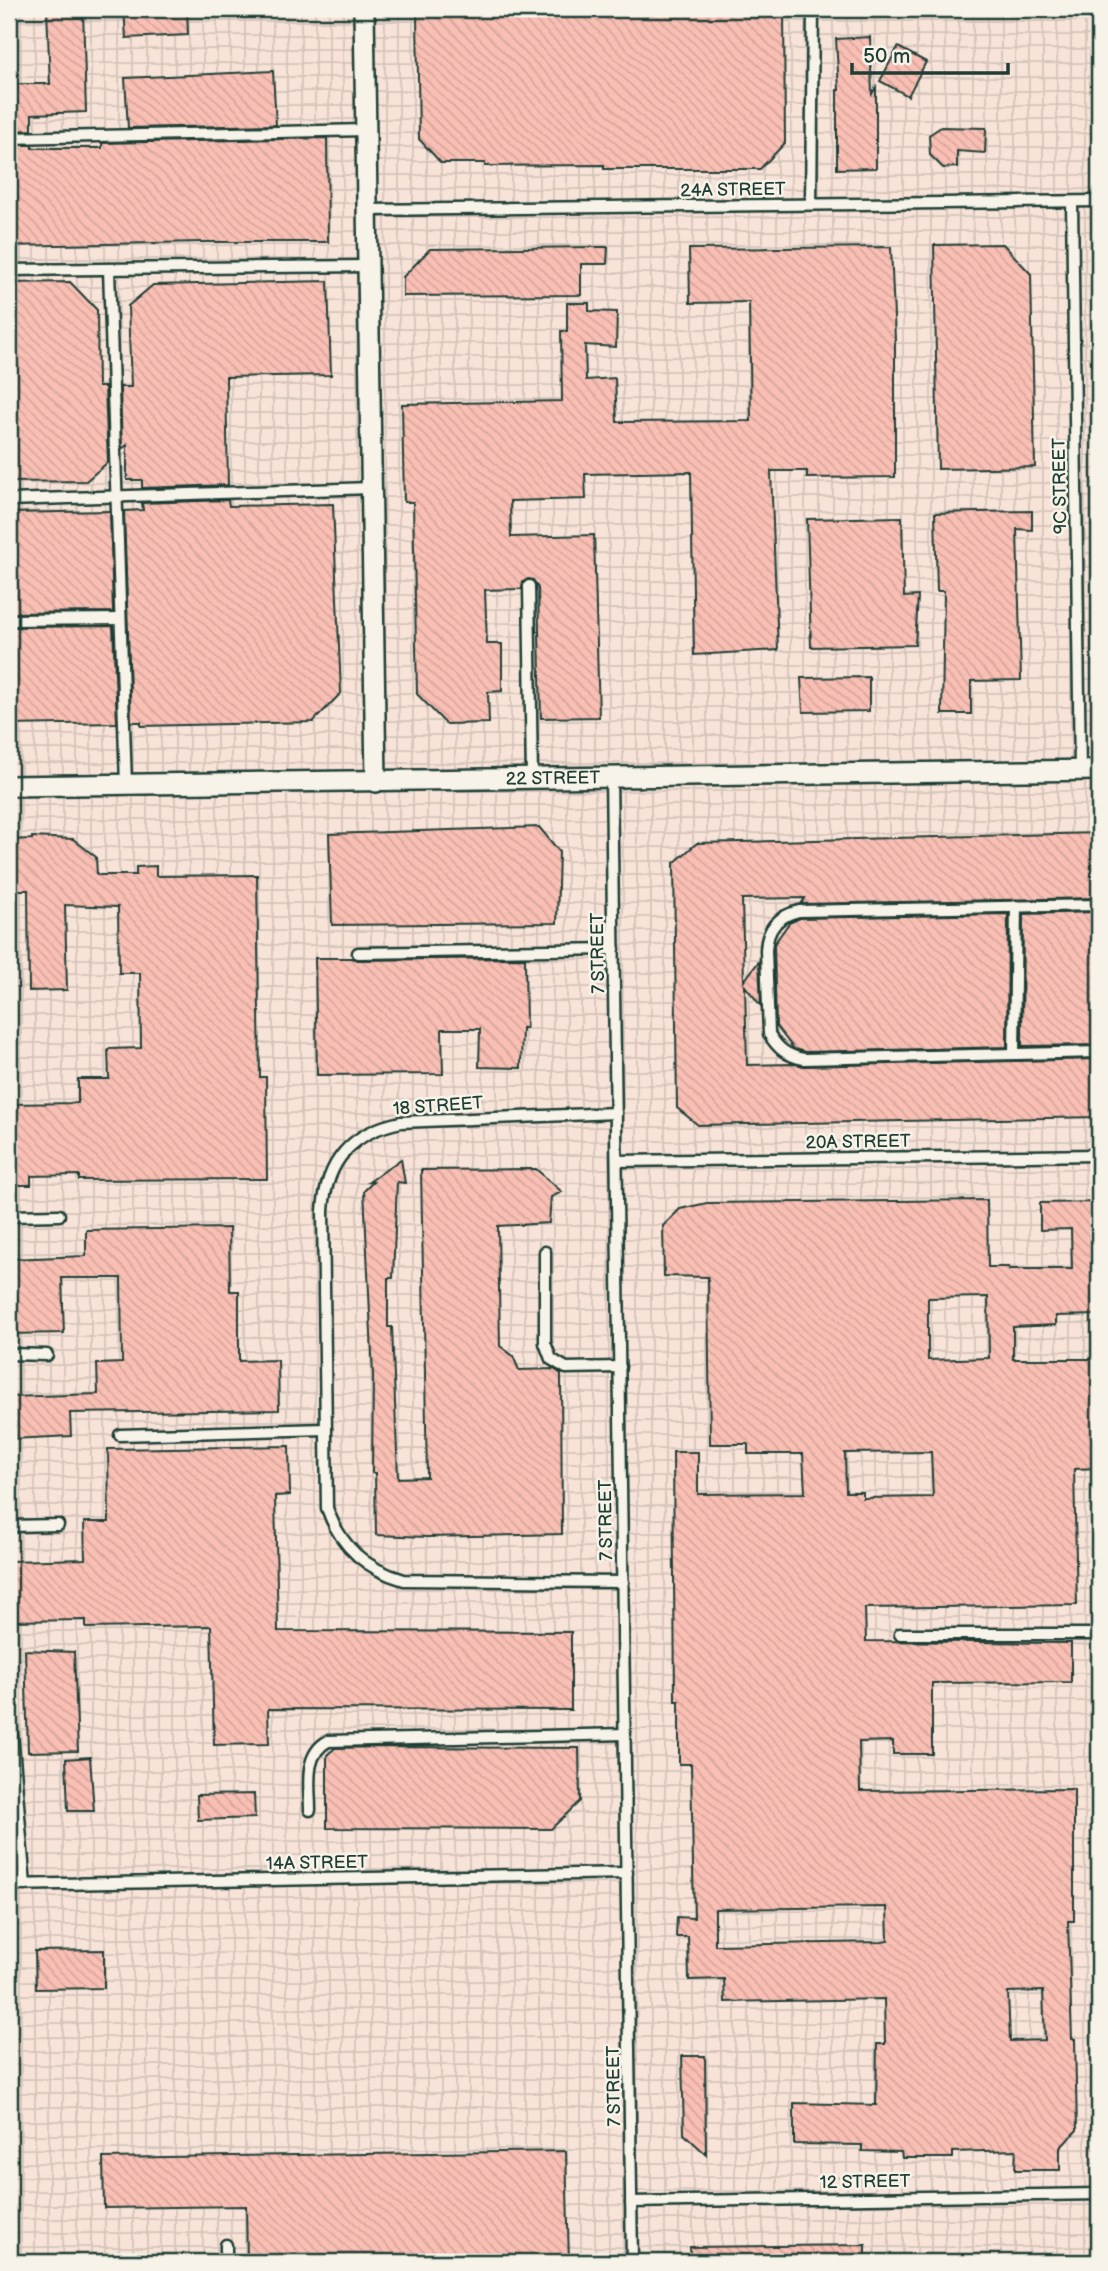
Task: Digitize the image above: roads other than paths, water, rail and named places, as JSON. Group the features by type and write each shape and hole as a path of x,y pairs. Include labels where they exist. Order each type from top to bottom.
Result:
{"street":[{"path":"364,9 376,782"},
{"name":"22 STREET","path":"9,786 1089,770"}],"lane":[{"path":"811,204 813,9"},
{"path":"9,138 365,130"},
{"name":"24A STREET","path":"366,210 1099,201"},
{"name":"9C STREET","path":"1072,202 1089,770"},
{"path":"9,270 367,265"},
{"path":"109,269 126,786"},
{"path":"9,500 371,488"},
{"path":"529,586 532,778"},
{"path":"9,620 120,619"},
{"name":"7 STREET","path":"611,776 632,2262"},
{"path":"1099,905 799,911 778,919 771,928 766,950 769,1034 783,1052 793,1057 804,1059 1099,1052"},
{"path":"1014,1054 1016,906"},
{"path":"358,953 614,949"},
{"name":"18 STREET","path":"616,1113 401,1122 370,1131 356,1140 334,1164 324,1195 327,1508 332,1523 349,1549 375,1569 396,1578 420,1582 623,1582"},
{"name":"20A STREET","path":"617,1161 1099,1155"},
{"path":"9,1216 60,1215"},
{"path":"545,1252 545,1343 551,1359 566,1368 620,1367"},
{"path":"9,1354 47,1355"},
{"path":"120,1436 326,1429"},
{"path":"9,1526 58,1525"},
{"path":"900,1634 1099,1634"},
{"path":"9,1699 9,1725 25,1885"},
{"path":"310,1810 312,1755 328,1741 625,1734"},
{"name":"14A STREET","path":"9,1885 626,1873"},
{"name":"12 STREET","path":"631,2202 1099,2194"},
{"path":"226,2245 226,2262"}]}
